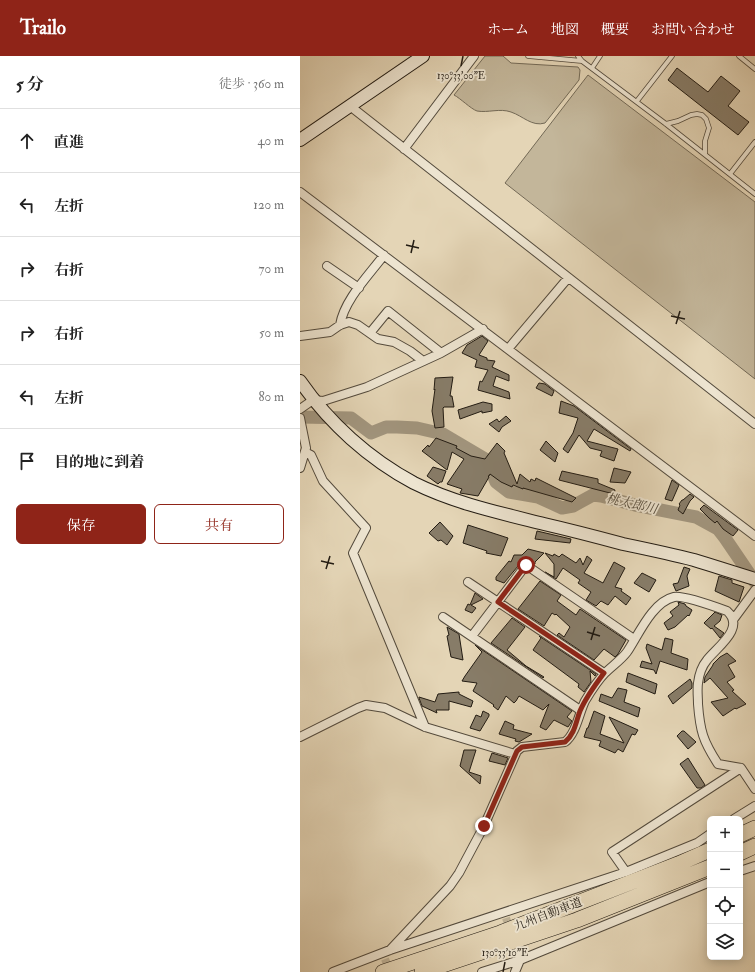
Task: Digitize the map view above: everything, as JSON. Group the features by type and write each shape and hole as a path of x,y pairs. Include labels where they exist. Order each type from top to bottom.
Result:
{"highway":[{"path":"743,834 755,828"},
{"path":"742,852 755,846"},
{"name":"九州自動車道","path":"385,958 500,933 707,851"},
{"name":"九州自動車道","path":"422,972 577,920 707,868"}],"street":[{"path":"300,140 423,56"},
{"path":"404,149 474,56"},
{"path":"350,106 755,424"},
{"path":"300,192 755,536"},
{"path":"340,325 342,314 359,288 384,255"},
{"path":"327,266 359,288"},
{"path":"508,349 568,278"},
{"path":"370,333 388,311 441,353"},
{"path":"300,336 330,332 340,325 349,322 358,325 378,339 394,342 410,351 423,361"},
{"path":"300,409 313,400 323,401 367,387 441,353 483,330"},
{"path":"300,381 313,400 348,437 365,451 415,483 462,502 532,521 693,560 755,579"},
{"path":"300,418 306,448 305,452 311,456 323,481 366,528 353,553 425,727"},
{"path":"300,468 306,448"},
{"path":"472,636 526,565 634,639"},
{"path":"468,582 604,673"},
{"path":"733,620 755,590"},
{"path":"385,958 450,886 459,873 484,826 515,754 522,747 565,742 570,738 580,710 604,673 627,652 643,625 656,608 674,597 682,597 727,610 732,615 732,631 730,637 707,660 701,670 698,682 700,723 702,736 718,764 741,768 755,789"},
{"path":"443,617 580,710"},
{"path":"300,737 366,705 385,708 425,727 515,754"},
{"path":"626,872 612,852 741,768"},
{"path":"739,816 755,806"},
{"path":"333,972 385,958 626,872 697,843 707,836"},
{"path":"743,870 755,866"},
{"path":"482,972 519,956 707,883"},
{"path":"515,972 519,956"}],"lane":[{"path":"528,56 582,61"},
{"path":"578,56 582,61 637,101 755,194"},
{"path":"592,68 600,56"},
{"path":"637,101 672,56"},
{"path":"739,56 755,69"},
{"path":"666,124 678,122 691,115 697,114 706,118 709,128 705,141 705,154"},
{"path":"730,174 755,142"}],"shaded area":[{"path":"485,56 503,56 511,63 578,67 580,70 579,80 545,123 536,124 507,111 477,111 454,95"},
{"path":"588,75 755,202 755,379 505,183"}],"building":[{"path":"677,68 708,92 721,76 740,91 728,106 749,122 738,135 668,80"},
{"path":"482,336 488,341 479,355 487,358 487,360 495,361 492,367 509,375 509,381 496,376 493,386 509,392 510,399 478,390 480,381 482,382 488,370 475,367 477,360 462,353 467,345"},
{"path":"453,377 450,396 452,396 454,407 443,408 444,427 435,428 432,411 435,378"},
{"path":"539,383 545,384 554,391 552,396 536,388"},
{"path":"561,401 574,406 631,449 630,451 594,429 587,441 618,449 614,461 600,456 602,451 590,448 579,435 568,453 563,449 573,433 578,418 559,413"},
{"path":"483,402 492,404 492,411 482,413 482,411 460,419 458,410"},
{"path":"506,416 511,421 502,427 499,432 489,424 497,419 499,422"},
{"path":"436,438 457,446 456,448 471,456 485,459 497,443 505,451 504,453 517,484 520,474 530,482 531,479 535,481 536,478 576,498 572,502 513,485 512,487 501,482 490,474 478,496 460,493 462,489 447,484 464,459 452,452 447,470 422,451 428,445 429,447"},
{"path":"546,441 558,453 555,462 540,450"},
{"path":"433,467 446,471 442,482 438,484 427,476"},
{"path":"614,468 631,472 625,483 610,482"},
{"path":"562,471 598,479 598,483 615,490 614,494 559,480"},
{"path":"672,480 679,485 672,501 665,499"},
{"path":"690,494 694,497 683,514 678,510 679,504"},
{"path":"704,505 738,530 733,536 723,529 717,521 715,523 700,509"},
{"path":"440,522 453,536 447,545 441,540 438,541 429,533"},
{"path":"468,525 508,538 501,556 486,553 487,551 463,543"},
{"path":"537,531 571,539 570,543 535,539"},
{"path":"528,549 544,553 535,562 535,564 529,560 523,560 504,583 496,580 496,577 509,561 511,562 514,555 522,555"},
{"path":"545,553 553,556 554,554 559,557 562,554 576,563 580,558 583,565 587,556 592,560 584,573 603,583 614,562 625,568 615,587 622,589 621,591 631,598 626,605 615,596 608,605 601,601 596,606 586,600 591,592 578,583 580,580 563,568 556,579 545,572 554,577 554,564"},
{"path":"684,567 690,569 687,576 689,586 676,591 673,584 678,583"},
{"path":"642,573 656,580 649,592 634,583"},
{"path":"719,576 732,580 732,583 744,587 739,602 715,591"},
{"path":"540,581 561,595 557,601 576,615 580,609 626,640 618,654 615,657 604,649 594,660 557,635 559,633 564,637 570,627 556,614 555,615 552,613 544,626 518,609"},
{"path":"475,593 483,599 471,605 476,608 472,613 465,610 468,604 470,605"},
{"path":"678,602 685,604 692,610 689,616 688,615 675,627 668,630 664,623 673,616 670,612 679,605"},
{"path":"715,612 722,615 720,621 714,626 724,633 720,638 712,628 711,629 704,623"},
{"path":"512,618 525,627 507,650 526,666 544,677 543,678 491,643"},
{"path":"447,627 459,634 463,660 451,657"},
{"path":"539,636 596,674 595,676 590,671 591,682 584,692 578,687 579,684 533,650 541,638"},
{"path":"665,638 673,640 671,653 688,659 687,670 660,661 656,674 654,670 640,667 642,661 652,664 646,648 647,644 662,650"},
{"path":"475,645 572,711 567,717 572,721 568,727 554,720 546,730 540,727 549,704 543,710 519,696 514,703 506,696 498,710 493,706 494,705 473,691 477,683 462,681 482,652"},
{"path":"727,653 736,661 728,665 735,677 727,682 734,690 732,691 746,704 736,709 735,708 723,716 711,702 728,698 710,678 704,683 705,677 713,664"},
{"path":"628,673 657,684 655,694 626,682"},
{"path":"690,679 692,688 673,704 668,696"},
{"path":"618,688 627,690 624,702 640,708 638,717 599,701 601,694 612,698"},
{"path":"459,692 459,694 473,701 471,707 449,701 449,710 436,710 437,713 422,706 419,698 435,702 438,694"},
{"path":"483,711 489,714 489,716 480,731 470,728 476,715 481,717"},
{"path":"594,711 605,716 600,734 624,743 609,717 638,730 635,735 632,734 623,752 618,749 615,753 599,746 601,741 584,737"},
{"path":"505,721 514,725 513,729 532,734 519,742 515,741 516,739 499,734"},
{"path":"684,731 696,742 688,749 677,736"},
{"path":"464,750 476,750 469,772 481,776 480,784 460,766"},
{"path":"492,753 508,758 505,765 489,761"},
{"path":"688,758 705,785 701,788 697,788 680,764"}],"waterway":[{"name":"桃太郎川","path":"300,417 351,418 371,433 386,427 397,427 417,428 443,434 487,460 496,482 509,492 538,497 562,508 573,506 593,495 696,517 718,529 755,582"}],"tunnel":[{"path":"506,918 518,952"},
{"path":"385,959 390,972"}],"route":[{"path":"484,826 517,751 522,747 565,742 570,738 580,710 604,673 498,602 526,565"}]}
